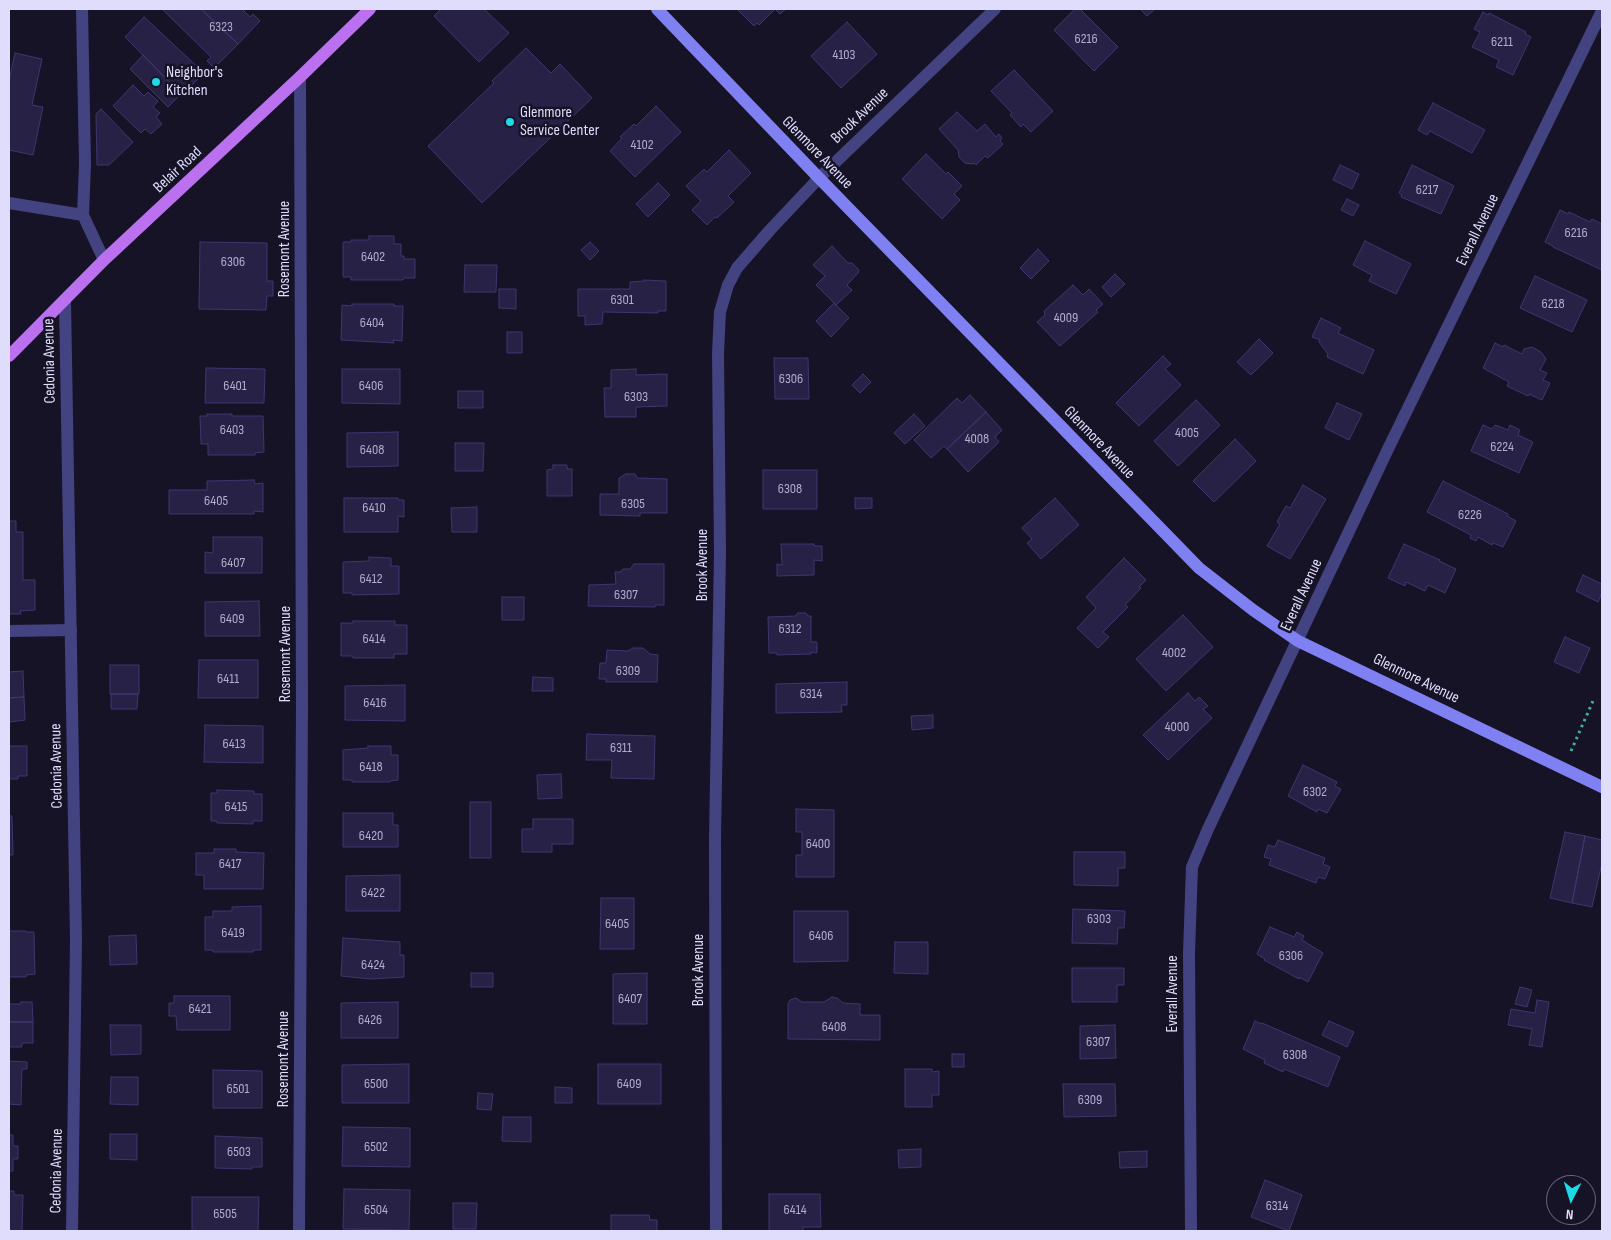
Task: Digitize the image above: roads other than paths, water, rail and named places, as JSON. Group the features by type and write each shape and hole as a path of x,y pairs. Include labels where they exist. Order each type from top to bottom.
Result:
{"main road":[{"name":"Belair Road","path":"9,356 104,260 300,78 370,9"}],"street":[{"path":"82,9 85,164 83,215 104,260"},
{"name":"Glenmore Avenue","path":"656,9 1198,568 1298,641 1602,787"},
{"name":"Brook Avenue","path":"716,1231 715,838 720,552 718,354 720,312 728,285 737,268 819,178 995,9"},
{"name":"Everall Avenue","path":"1191,1231 1189,953 1192,867 1212,820 1388,449 1602,10"},
{"name":"Rosemont Avenue","path":"299,1231 302,705 300,78"},
{"path":"9,203 83,215"},
{"name":"Cedonia Avenue","path":"65,300 76,940 72,1231"},
{"path":"9,631 71,630"}],"place":[{"name":"Neighbor's Kitchen","path":"156,82"},
{"name":"Glenmore Service Center","path":"510,122"}]}
